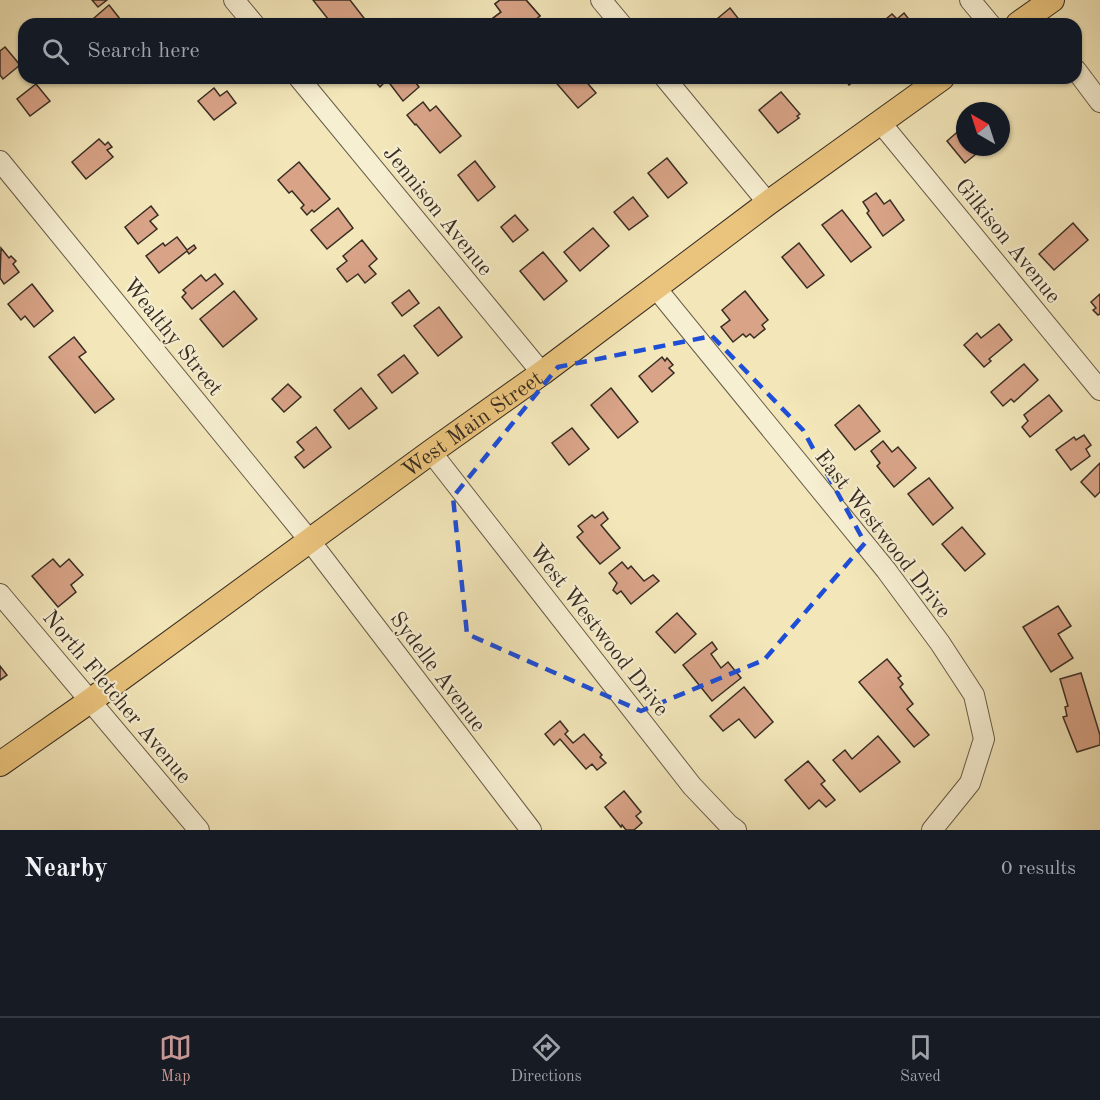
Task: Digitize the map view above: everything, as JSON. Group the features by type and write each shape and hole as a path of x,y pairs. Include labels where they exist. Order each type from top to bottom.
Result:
{"main road":[{"path":"1029,18 1052,0"},
{"name":"West Main Street","path":"0,764 542,373 768,203 934,84"}],"street":[{"path":"234,0 249,18"},
{"path":"601,0 616,18"},
{"path":"970,0 985,18"},
{"path":"1082,78 1100,102"},
{"name":"Jennison Avenue","path":"304,84 542,373"},
{"path":"670,84 768,203"},
{"name":"Gilkison Avenue","path":"880,122 1100,390"},
{"name":"Wealthy Street","path":"0,161 310,541"},
{"name":"East Westwood Drive","path":"655,287 886,570 940,643 974,695 984,739 969,783 932,830"},
{"name":"West Westwood Drive","path":"431,452 692,786 736,830"},
{"name":"Sydelle Avenue","path":"310,541 531,830"},
{"name":"North Fletcher Avenue","path":"0,594 199,830"}],"highlighted area":[{"path":"712,336 803,430 865,543 764,660 641,711 467,634 453,497 558,367"}],"building":[{"path":"92,0 107,0 98,7"},
{"path":"313,0 350,0 364,18 327,18"},
{"path":"500,0 526,0 540,16 538,18 493,18 501,12 495,4"},
{"path":"500,0 526,0 540,16 538,18 493,18 501,12 495,4"},
{"path":"109,5 119,18 94,18"},
{"path":"730,8 738,18 718,18"},
{"path":"904,13 908,18 898,18"},
{"path":"5,47 18,63 18,67 3,79 0,75 0,51"},
{"path":"36,84 50,101 30,116 17,99"},
{"path":"390,84 417,84 419,87 403,101"},
{"path":"557,84 588,84 596,93 578,108"},
{"path":"214,88 220,96 227,91 236,103 214,120 198,101"},
{"path":"781,92 800,114 797,116 799,118 778,133 759,110"},
{"path":"423,102 430,111 436,106 461,136 440,153 407,115"},
{"path":"956,133 956,152 947,141"},
{"path":"99,139 105,145 108,142 112,147 107,150 113,157 86,179 72,162"},
{"path":"959,156 974,156 965,163"},
{"path":"667,158 687,183 668,198 648,173"},
{"path":"475,161 495,187 478,201 458,175"},
{"path":"299,162 330,199 307,215 301,208 304,205 278,180"},
{"path":"876,193 884,204 890,200 904,220 883,236 867,213 869,211 863,202"},
{"path":"633,197 648,216 629,230 614,212"},
{"path":"151,206 158,215 150,221 157,229 138,244 125,227"},
{"path":"338,208 353,228 327,249 311,230"},
{"path":"842,210 871,247 851,262 822,225"},
{"path":"515,215 528,230 513,242 501,227"},
{"path":"1073,223 1088,240 1054,270 1039,254"},
{"path":"593,228 609,246 580,271 564,252"},
{"path":"177,237 187,250 194,245 196,248 189,254 187,251 159,273 146,256 163,243 165,246"},
{"path":"362,240 377,259 369,266 376,274 365,283 358,274 347,282 337,269 347,261 343,256"},
{"path":"799,243 824,275 807,288 782,257"},
{"path":"1,248 9,258 11,256 16,261 13,264 19,272 4,284 0,278"},
{"path":"543,252 567,281 544,300 520,271"},
{"path":"215,274 223,284 192,309 182,297 186,293 183,290 201,275 206,281"},
{"path":"32,284 53,311 34,327 25,316 21,320 8,304"},
{"path":"409,290 419,303 402,316 392,303"},
{"path":"234,291 257,319 223,347 200,319"},
{"path":"745,291 768,320 762,325 765,329 754,338 750,334 746,337 743,334 733,342 721,327 730,320 722,310"},
{"path":"1100,294 1100,314 1098,315 1093,310 1096,308 1091,302"},
{"path":"439,307 462,337 438,356 414,326"},
{"path":"999,324 1012,340 989,359 991,361 984,367 964,345 977,333 981,338"},
{"path":"74,337 86,352 79,357 114,399 95,413 49,357"},
{"path":"404,355 418,373 392,393 378,375"},
{"path":"662,357 665,361 667,358 673,365 669,368 674,373 652,392 639,376"},
{"path":"1024,364 1038,380 1014,402 1011,399 1003,406 991,392"},
{"path":"288,384 301,397 284,412 272,399"},
{"path":"361,388 377,408 349,429 334,410"},
{"path":"611,388 638,422 618,438 591,405"},
{"path":"1049,395 1062,411 1030,437 1022,427 1028,421 1024,415"},
{"path":"859,405 880,431 855,450 835,425"},
{"path":"316,427 331,447 304,468 295,457 304,450 297,442"},
{"path":"572,428 589,449 569,465 552,443"},
{"path":"1084,435 1091,445 1086,449 1090,456 1071,470 1056,450 1074,437 1076,440"},
{"path":"883,441 892,452 898,447 916,468 894,487 877,466 880,463 871,451"},
{"path":"1100,463 1100,492 1095,497 1081,482"},
{"path":"929,478 953,508 933,525 908,494"},
{"path":"603,512 608,519 601,525 620,548 600,564 577,537 583,532 578,526 592,515 595,518"},
{"path":"962,527 985,554 965,571 942,544"},
{"path":"53,559 60,567 69,559 83,575 71,585 76,592 58,607 32,576"},
{"path":"622,562 628,569 631,566 644,581 653,575 659,581 631,604 621,591 617,594 613,590 617,583 609,573"},
{"path":"1058,606 1071,626 1058,634 1073,658 1051,672 1023,627"},
{"path":"677,613 696,634 675,653 656,632"},
{"path":"712,642 717,649 711,654 721,668 728,662 741,678 712,701 683,665"},
{"path":"887,659 901,676 898,678 903,684 900,687 913,704 907,709 929,735 914,747 859,682"},
{"path":"0,666 7,675 0,680"},
{"path":"1081,673 1100,735 1100,745 1077,752 1063,717 1067,716 1065,707 1068,706 1060,679"},
{"path":"744,687 773,722 755,738 739,719 723,731 710,716"},
{"path":"560,721 568,731 565,734 573,743 584,734 606,763 597,770 592,764 586,769 560,739 554,745 545,734"},
{"path":"878,736 900,762 860,792 833,760 845,750 852,759"},
{"path":"808,761 825,781 821,784 835,800 826,807 819,800 809,809 785,780"},
{"path":"624,791 641,812 636,816 642,823 634,830 626,830 622,825 621,827 605,807"}]}
